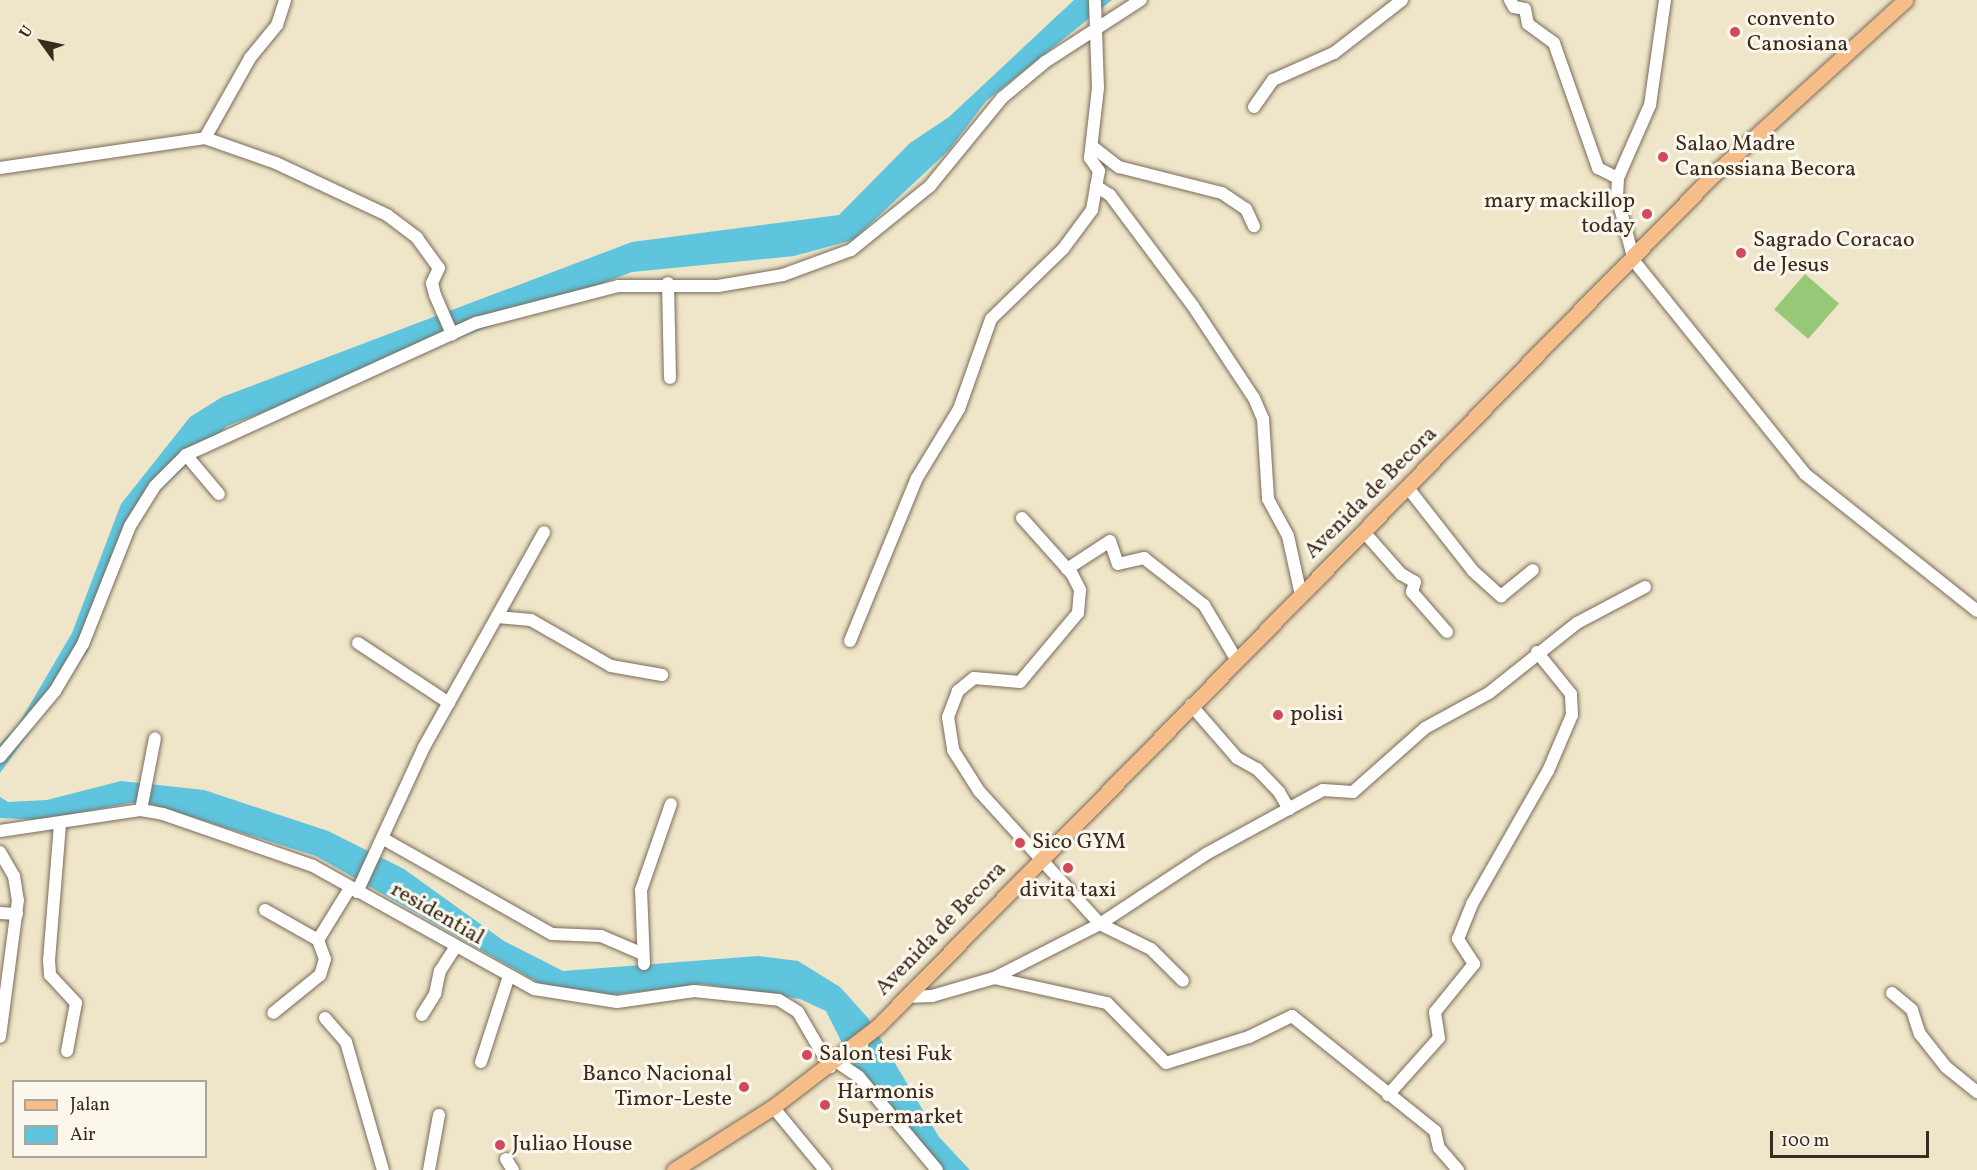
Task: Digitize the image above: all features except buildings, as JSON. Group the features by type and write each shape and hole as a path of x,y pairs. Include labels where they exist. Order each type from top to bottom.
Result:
{"main road":[{"name":"Avenida de Becora","path":"836,1062 877,1027 1236,659 1634,261 1713,175 1905,0"},
{"path":"674,1170 772,1107 836,1062"}],"street":[{"path":"205,138 238,76 277,25 285,0"},
{"path":"850,641 917,478 959,409 991,319 1063,249 1092,210 1096,186 1093,147 1095,0"},
{"path":"0,758 55,691 83,644 130,526 155,486 186,455 476,323 618,286 668,283 718,286 783,275 851,250 930,186 1002,98 1096,28 1141,0"},
{"path":"1254,107 1273,80 1334,53 1402,0"},
{"path":"1510,0 1514,8 1525,9 1528,24 1554,43 1598,168 1618,178"},
{"path":"1665,0 1650,105 1618,178 1617,196 1634,261 1805,474 1977,611"},
{"path":"0,168 205,138 276,163 402,226 439,268 432,283 452,334"},
{"path":"1093,147 1119,167 1222,193 1246,209 1254,226"},
{"path":"1096,186 1110,195 1193,306 1254,398 1263,418 1268,499 1288,536 1301,595"},
{"path":"668,283 670,378"},
{"path":"186,455 219,494"},
{"path":"1408,488 1473,571 1501,596 1533,570"},
{"path":"1022,518 1067,568 1080,590 1078,613 1063,635 1020,682 974,678 958,691 946,730 979,791 1042,857 1100,924 1151,950 1183,981"},
{"path":"318,940 356,888 449,703 543,532"},
{"path":"1364,532 1401,574 1415,582 1412,592 1447,632"},
{"path":"1067,568 1110,541 1118,564 1144,558 1204,605 1236,659"},
{"path":"906,997 939,994 994,978 1100,924 1206,854 1323,790 1353,792 1425,728 1489,693 1537,652 1645,587"},
{"path":"497,617 531,620 611,666 662,675"},
{"path":"358,643 449,703"},
{"path":"1388,1095 1439,1038 1435,1012 1474,964 1458,939 1472,904 1548,771 1572,715 1571,694 1537,652"},
{"path":"1191,705 1237,758 1257,769 1279,792 1289,809"},
{"path":"141,810 155,738"},
{"path":"379,843 552,934 601,936 644,959 641,890 671,804"},
{"name":"residential","path":"1,833 141,810 269,849 356,888 508,979 573,999 606,1002 694,991 769,997 798,1012 836,1062"},
{"path":"60,824 49,960 50,975 76,1004 67,1051"},
{"path":"0,852 14,876 18,914 0,1037"},
{"path":"265,910 318,940 325,959 323,971 273,1013"},
{"path":"0,913 18,914"},
{"path":"422,1015 435,994 440,970 455,948"},
{"path":"994,978 1107,1003 1166,1063 1249,1037 1292,1016 1435,1131 1439,1148 1458,1170"},
{"path":"481,1062 508,979"},
{"path":"1892,993 1912,1010 1920,1034 1946,1067 1977,1092"},
{"path":"325,1018 345,1042 383,1170"},
{"path":"836,1062 859,1077 937,1170"},
{"path":"772,1107 825,1170"},
{"path":"429,1170 439,1115"},
{"path":"506,1159 513,1170"}],"green space":[{"path":"1805,274 1839,304 1808,339 1774,309"}],"water":[{"path":"1074,0 1112,0 986,101 949,150 853,240 794,256 632,272 227,426 145,505 106,587 88,651 0,773 0,744 18,725 72,633 121,504 190,417 222,397 632,242 839,215 910,143 949,117"},
{"path":"121,781 204,790 328,831 404,869 504,941 563,971 758,956 798,961 840,987 868,1018 939,1137 970,1170 943,1170 853,1065 826,1011 800,999 702,984 596,997 539,983 316,856 141,801 40,820 0,818 0,797 8,802 47,800"}],"place":[{"name":"convento Canosiana","path":"1735,32"},
{"name":"Salao Madre Canossiana Becora","path":"1663,157"},
{"name":"mary mackillop today","path":"1647,214"},
{"name":"Sagrado Coracao de Jesus","path":"1741,253"},
{"name":"polisi","path":"1278,715"},
{"name":"Sico GYM","path":"1020,843"},
{"name":"divita taxi","path":"1068,868"},
{"name":"Salon tesi Fuk","path":"807,1055"},
{"name":"Banco Nacional Timor-Leste","path":"744,1087"},
{"name":"Harmonis Supermarket","path":"825,1105"},
{"name":"Juliao House","path":"500,1145"}]}
